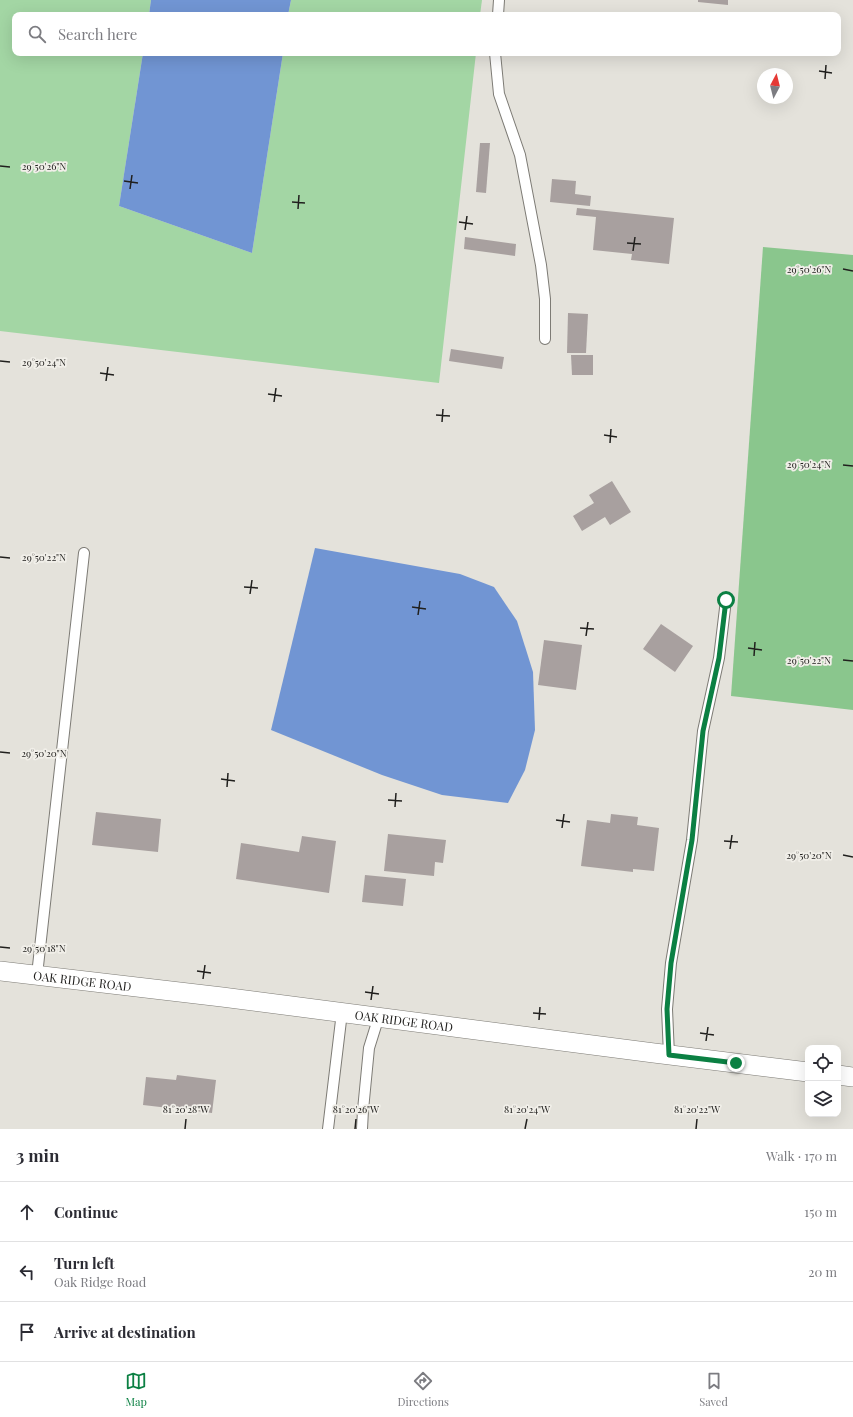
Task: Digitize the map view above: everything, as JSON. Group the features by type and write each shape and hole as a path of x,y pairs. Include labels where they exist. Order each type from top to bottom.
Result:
{"street":[{"name":"OAK RIDGE ROAD","path":"0,971 379,1016 805,1072"},
{"path":"841,1076 853,1077"}],"lane":[{"path":"498,12 499,0"},
{"path":"495,56 499,94 520,155 541,265 545,339"},
{"path":"36,975 84,553"},
{"path":"669,1055 667,1009 671,963 692,840 703,731 719,658 726,600"},
{"path":"328,1129 342,1012"},
{"path":"362,1129 369,1048 379,1016"}],"green space":[{"path":"0,0 151,0 149,12 12,12 12,56 143,56 119,206 252,253 283,56 476,56 439,383 0,331"},
{"path":"291,0 482,0 480,12 289,12"},
{"path":"763,247 853,255 853,710 731,696"}],"water":[{"path":"151,0 291,0 289,12 149,12"},
{"path":"143,56 283,56 252,253 119,206"},
{"path":"315,548 460,574 494,587 517,621 533,672 535,730 525,770 508,803 442,795 382,775 271,730"}],"building":[{"path":"698,0 728,0 728,5 698,2"},
{"path":"480,143 490,143 486,193 476,192"},
{"path":"552,179 576,181 575,194 591,196 590,206 550,202"},
{"path":"577,208 674,218 669,264 631,260 632,254 593,250 596,217 576,215"},
{"path":"465,237 516,244 515,256 464,249"},
{"path":"568,313 588,314 586,353 567,353"},
{"path":"451,349 504,357 502,369 449,361"},
{"path":"571,355 593,355 593,375 572,375"},
{"path":"612,481 631,512 610,525 605,517 582,531 573,516 594,503 589,495"},
{"path":"661,624 693,646 675,672 643,649"},
{"path":"544,640 582,645 576,690 538,685"},
{"path":"96,812 161,819 158,852 92,845"},
{"path":"611,814 638,817 637,825 659,828 654,871 633,869 633,872 581,866 587,820 610,823"},
{"path":"388,834 446,840 443,863 435,862 434,876 384,871"},
{"path":"302,836 336,841 329,893 236,879 241,843 299,852"},
{"path":"365,875 406,879 403,906 362,902"},
{"path":"177,1075 216,1080 212,1113 143,1105 146,1077 176,1080"}],"route":[{"path":"726,600 719,658 703,731 692,840 671,963 667,1009 669,1055 736,1063"}]}
